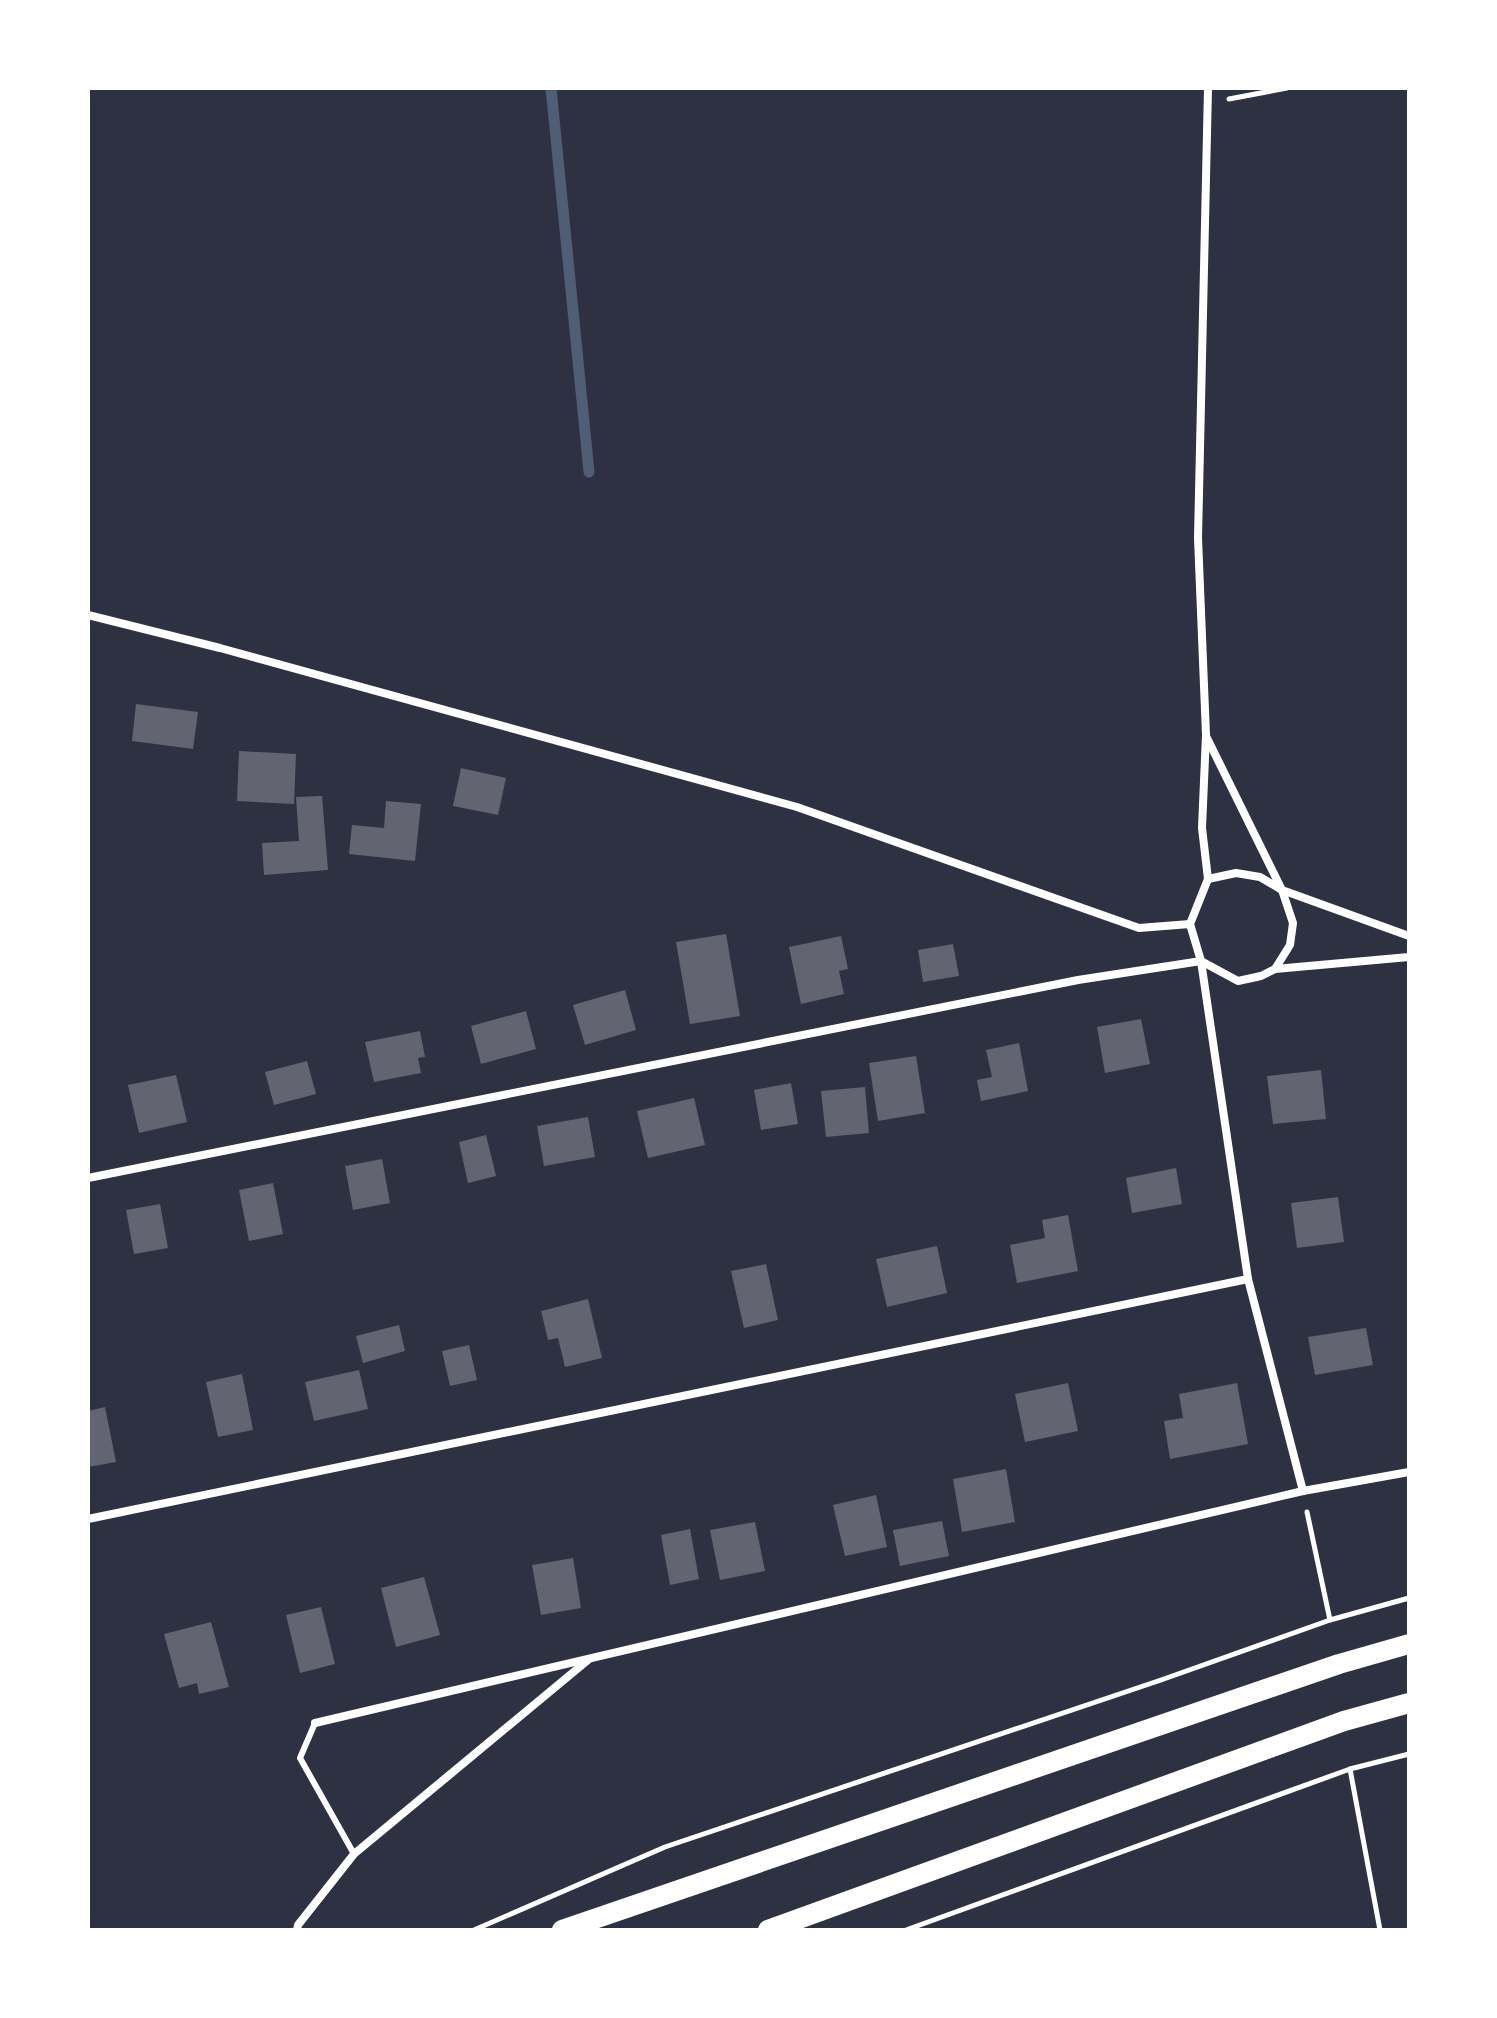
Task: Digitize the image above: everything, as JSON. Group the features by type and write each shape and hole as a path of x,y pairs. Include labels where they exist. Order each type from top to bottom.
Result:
{"main road":[{"path":"562,1930 1339,1664 1409,1644"},
{"path":"768,1930 1344,1721 1409,1703"}],"street":[{"path":"1208,88 1198,538 1206,735 1202,828 1208,879 1190,924 1201,961 1248,1279 1303,1491"},
{"path":"88,615 236,652 797,807 1139,928 1190,924"},
{"path":"1206,735 1282,890 1293,923 1290,945 1275,969"},
{"path":"1208,879 1236,873 1260,877 1282,890 1409,936"},
{"path":"88,1178 1078,980 1201,961 1238,981 1275,969 1409,957"},
{"path":"88,1519 1248,1279"},
{"path":"315,1723 1303,1491 1409,1472"},
{"path":"297,1930 354,1854 590,1659"}],"lane":[{"path":"315,1723 300,1758 354,1854"}],"path":[{"path":"1207,103 1287,88"},
{"path":"1310,1531 1330,1620"},
{"path":"474,1930 665,1847 1330,1620 1409,1598"},
{"path":"906,1930 1350,1769 1409,1754"},
{"path":"1350,1769 1380,1930"}],"building":[{"path":"136,704 198,712 193,749 132,741"},
{"path":"239,751 296,754 294,804 237,801"},
{"path":"461,768 506,778 498,815 453,806"},
{"path":"322,796 328,870 264,875 262,843 299,841 296,797"},
{"path":"386,801 421,804 415,861 349,854 352,825 384,828"},
{"path":"726,934 740,1016 690,1024 676,942"},
{"path":"841,936 848,969 839,971 844,994 801,1004 789,947"},
{"path":"953,944 959,976 923,982 918,950"},
{"path":"625,990 636,1030 585,1045 573,1005"},
{"path":"526,1011 536,1049 481,1064 471,1026"},
{"path":"1141,1019 1150,1064 1105,1073 1097,1027"},
{"path":"420,1031 425,1057 418,1058 421,1073 374,1082 365,1042"},
{"path":"1019,1043 1028,1091 981,1101 977,1080 992,1077 986,1050"},
{"path":"916,1056 925,1113 878,1121 869,1063"},
{"path":"307,1061 316,1094 274,1105 265,1072"},
{"path":"1321,1070 1326,1119 1273,1124 1267,1076"},
{"path":"176,1075 187,1122 139,1133 128,1085"},
{"path":"791,1083 798,1124 761,1130 754,1090"},
{"path":"865,1087 869,1133 826,1137 821,1091"},
{"path":"694,1098 705,1145 648,1158 637,1111"},
{"path":"588,1117 595,1157 544,1166 537,1126"},
{"path":"486,1135 496,1176 468,1183 459,1142"},
{"path":"382,1159 390,1203 353,1210 345,1166"},
{"path":"1176,1168 1182,1204 1132,1213 1126,1178"},
{"path":"273,1183 283,1234 249,1241 239,1190"},
{"path":"1338,1197 1344,1242 1297,1248 1291,1203"},
{"path":"160,1204 168,1248 134,1254 126,1210"},
{"path":"1068,1215 1078,1271 1017,1283 1010,1245 1045,1238 1042,1220"},
{"path":"937,1246 947,1293 887,1307 876,1259"},
{"path":"766,1264 778,1320 744,1328 731,1271"},
{"path":"588,1299 602,1358 565,1367 558,1338 548,1340 541,1311"},
{"path":"399,1325 405,1351 363,1363 356,1336"},
{"path":"1366,1328 1373,1365 1315,1375 1308,1337"},
{"path":"469,1345 477,1380 450,1386 442,1351"},
{"path":"359,1370 368,1409 314,1421 305,1382"},
{"path":"242,1374 253,1430 218,1437 206,1382"},
{"path":"1068,1383 1078,1431 1025,1442 1015,1394"},
{"path":"1237,1383 1248,1444 1170,1459 1164,1421 1183,1418 1179,1394"},
{"path":"105,1407 116,1462 88,1467 88,1411"},
{"path":"1006,1469 1015,1522 962,1532 953,1479"},
{"path":"876,1495 887,1547 845,1556 833,1505"},
{"path":"942,1521 949,1556 900,1566 893,1530"},
{"path":"755,1522 765,1571 720,1580 710,1530"},
{"path":"690,1529 699,1579 670,1585 661,1535"},
{"path":"573,1558 581,1608 541,1615 532,1565"},
{"path":"424,1577 440,1635 396,1647 381,1588"},
{"path":"321,1607 335,1664 300,1673 286,1615"},
{"path":"211,1622 229,1687 199,1694 197,1683 179,1688 164,1634"}],"waterway":[{"path":"551,88 589,472"}]}
